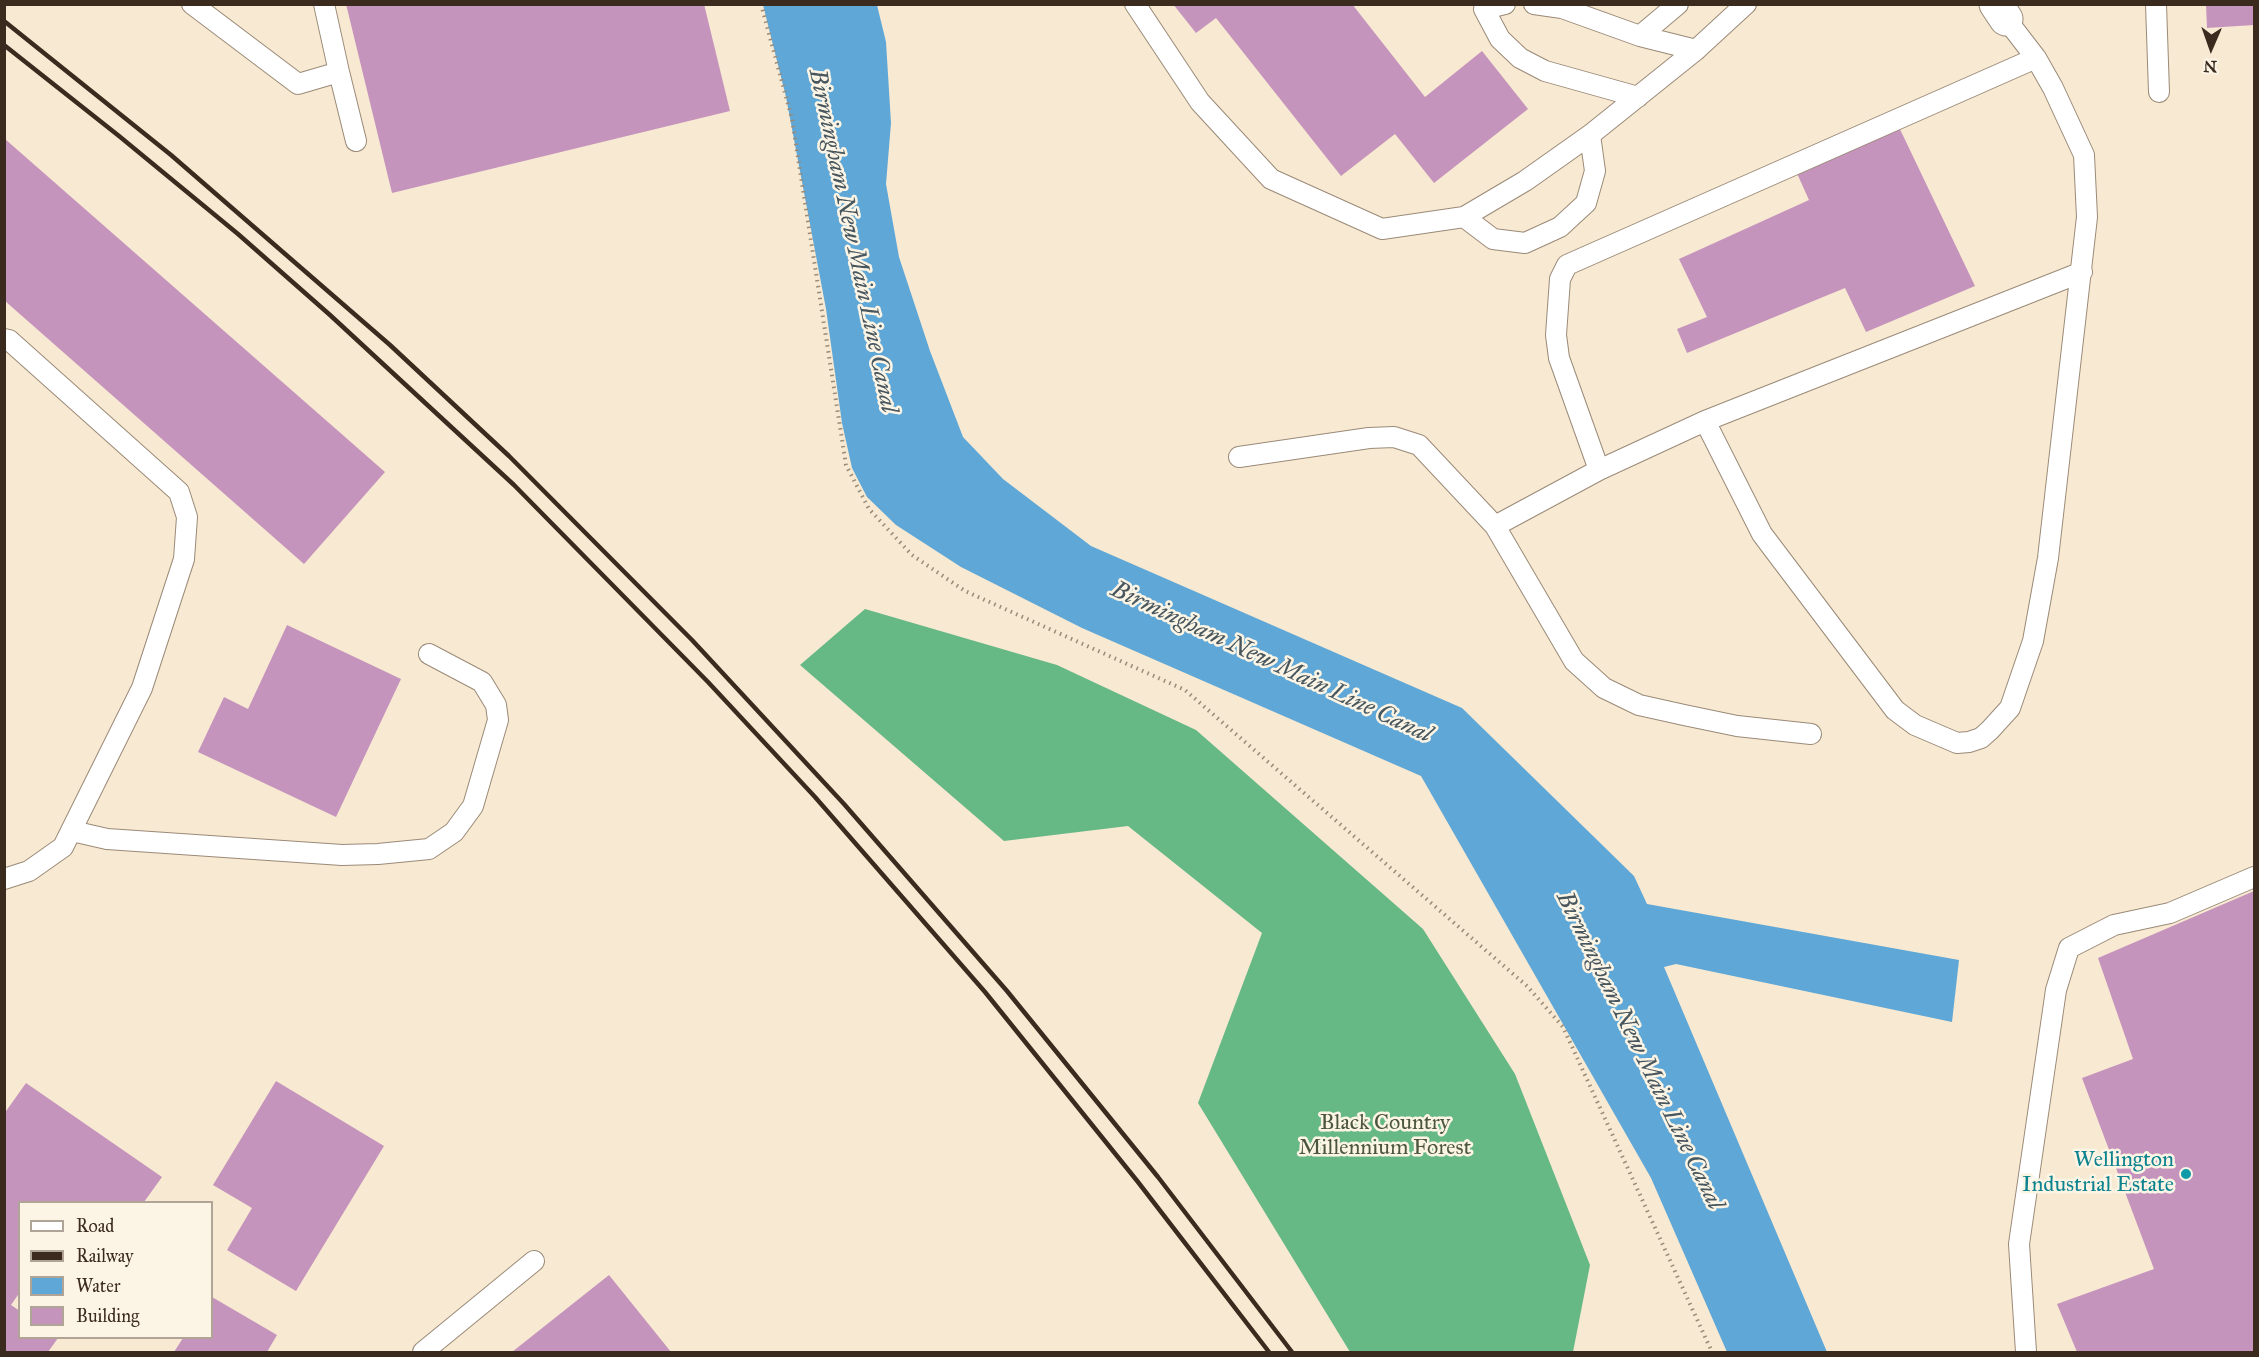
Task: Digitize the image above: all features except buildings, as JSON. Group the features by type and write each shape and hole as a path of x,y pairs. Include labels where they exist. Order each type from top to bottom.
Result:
{"lane":[{"path":"192,4 298,84 339,72"},
{"path":"324,4 356,141"},
{"path":"1135,4 1200,102 1271,179 1382,229 1464,218 1525,181 1590,135 1638,97 1696,50 1746,4"},
{"path":"1504,4 1480,7 1500,39 1520,58 1545,71 1638,97"},
{"path":"1534,4 1562,8 1641,36 1696,50"},
{"path":"2156,4 2159,92"},
{"path":"1641,36 1666,8"},
{"path":"1705,421 1762,534 1895,710 1915,725 1957,743 1981,738 2010,708 2033,641 2048,558 2087,217 2084,154 2036,58 2001,12"},
{"path":"1599,470 1559,358 1556,335 1560,279 1568,265 2036,58"},
{"path":"1464,218 1493,239 1525,243 1560,227 1586,203 1595,171 1590,135"},
{"path":"1495,526 1599,470 1705,421 2082,272"},
{"path":"4,339 9,340 179,492 187,517 184,559 142,688 72,831 63,848 29,871 4,879"},
{"path":"1239,457 1369,438 1394,437 1419,445 1495,526 1574,661 1604,688 1639,705 1737,726 1811,735"},
{"path":"72,831 107,839 342,855 429,849 454,832 473,806 498,720 496,705 482,682 429,654"},
{"path":"2026,1353 2019,1244 2056,990 2069,948 2114,925 2170,913 2254,876"},
{"path":"423,1353 534,1261"}],"path":[{"path":"761,4 792,119 846,465 869,509 912,555 965,591 1185,690 1527,986 1563,1027 1712,1353"}],"green space":[{"name":"Black Country Millennium Forest","path":"865,609 1057,665 1196,730 1423,929 1515,1074 1590,1265 1573,1352 1350,1352 1198,1103 1262,933 1128,826 1004,841 800,665"}],"water":[{"name":"Birmingham New Main Line Canal","path":"763,5 877,5 886,42 891,123 886,184 899,257 930,351 963,437 1003,479 1091,546 1462,708 1634,876 1647,904 1959,960 1952,1022 1676,964 1664,967 1827,1352 1727,1352 1651,1178 1421,776 1082,628 961,567 896,525 867,497 852,468 842,423 826,309 786,97"}],"railway":[{"path":"4,21 171,155 390,345 509,456 692,640 844,804 1007,991 1158,1177 1292,1352"},
{"path":"4,45 238,234 330,315 514,485 708,682 815,797 985,992 1138,1182 1269,1352"}],"place":[{"name":"Wellington Industrial Estate","path":"2186,1174"}]}
